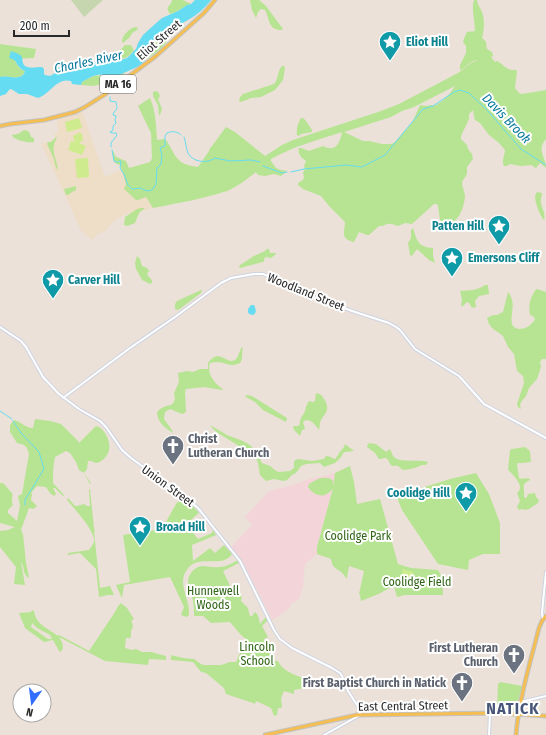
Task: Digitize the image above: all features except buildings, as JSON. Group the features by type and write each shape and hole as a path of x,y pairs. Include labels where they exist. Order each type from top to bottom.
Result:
{"main road":[{"name":"Eliot Street","path":"0,126 44,120 75,112 85,107 153,58 204,13 215,0"},
{"path":"516,735 518,714 539,628 545,618"},
{"name":"East Central Street","path":"265,735 360,715 518,714 546,716"}],"street":[{"name":"Woodland Street","path":"63,398 223,281 233,277 258,274 298,288 316,298 391,324 400,330 415,349 459,376 484,404 546,438"},
{"name":"Union Street","path":"0,327 21,341 43,376 63,398 100,421 106,426 128,456 198,508 239,559 274,630 280,639 292,648 340,673 348,691 359,708 360,715"},
{"path":"545,618 542,613 546,572"},
{"path":"521,702 546,696"},
{"path":"489,735 490,714"},
{"path":"324,735 360,715"}],"shaded area":[{"path":"82,111 105,177 127,168 154,208 126,214 116,219 104,232 97,234 92,240 81,230 41,143 55,141 54,134 58,132 57,119 77,114"},
{"path":"335,473 334,485 317,546 317,554 305,564 303,587 299,600 292,603 289,609 272,620 242,561 231,547 252,525 245,517 269,491"}],"green space":[{"path":"71,0 103,0 84,17"},
{"path":"172,0 183,0 191,4 170,14 168,7"},
{"path":"250,0 259,0 266,6 283,29 277,30 270,24 265,10 261,9 256,18 252,10"},
{"path":"474,0 477,0 482,12 484,25 482,38 486,42 487,49 492,52 493,56 491,57 495,62 497,61 508,69 517,71 515,88 519,93 522,94 546,90 546,139 543,143 542,154 546,168 540,163 536,168 531,165 521,166 510,164 504,166 503,160 505,150 489,135 480,123 475,120 473,110 469,114 469,119 461,139 467,145 473,159 467,167 467,174 462,182 465,197 463,208 457,218 452,222 441,222 438,206 437,204 434,204 412,224 405,223 398,226 387,224 379,226 369,235 359,232 354,242 345,238 345,222 321,196 303,189 298,185 304,177 303,173 306,161 299,154 299,148 309,151 323,146 328,148 335,147 341,137 342,132 297,147 271,159 276,168 287,171 281,176 274,174 265,176 258,175 256,172 242,183 227,191 190,201 153,208 146,197 136,200 124,189 126,184 123,173 120,165 114,161 112,149 116,157 126,161 129,168 150,162 152,158 151,133 138,106 150,98 155,114 157,140 165,139 174,154 182,163 198,167 226,127 235,132 265,156 293,140 399,104 458,73 471,63 478,60 472,62 461,70 460,69 460,65 466,53 466,46 463,42 465,36 467,32 475,31","holes":["455,86 449,95 434,106 420,105 412,123 394,143 382,144 363,141 344,132 391,117"]},
{"path":"135,27 138,28 137,30 132,33 123,43 122,41 125,34"},
{"path":"170,31 165,44 146,59 146,51 153,40"},
{"path":"0,44 36,49 34,58 16,59 13,64 15,61 20,69 25,71 21,76 0,77"},
{"path":"125,45 131,45 134,51 126,58 119,59 119,52"},
{"path":"282,66 285,68 283,80 275,90 261,97 251,98 240,102 240,97 243,94 274,84"},
{"path":"125,73 122,77 108,86 105,83 94,86 81,85 82,82 93,76 99,75 111,79"},
{"path":"153,92 158,92 160,96 158,99 162,109 160,115 158,105 153,96"},
{"path":"79,118 82,128 67,132 65,122"},
{"path":"301,118 306,121 312,132 301,134 299,136 297,135 297,131"},
{"path":"24,130 30,133 31,137 34,138 34,142 23,141 12,136"},
{"path":"79,132 82,134 83,140 79,143 86,146 82,155 68,150 71,141 75,142 73,137 74,135 78,134"},
{"path":"56,137 54,150 58,171 47,144"},
{"path":"88,158 89,177 77,178 75,159"},
{"path":"76,186 76,190 66,195 64,189"},
{"path":"537,192 542,193 541,202 544,220 539,212 536,202 535,196"},
{"path":"141,208 145,208 139,213 135,223 127,226 124,225 125,217"},
{"path":"413,228 421,245 433,248 435,263 429,260 417,249 412,256 410,255 408,243 411,238 411,230"},
{"path":"269,249 270,253 276,254 271,258 265,257 263,262 239,267 254,256"},
{"path":"137,256 140,259 142,266 149,270 147,274 152,280 152,283 150,284 142,280 136,269 135,263"},
{"path":"488,285 489,294 479,296 475,301 476,307 472,308 467,302 461,306 462,299 460,291 476,289"},
{"path":"536,289 546,292 546,359 542,359 540,362 541,367 537,379 529,388 526,396 521,402 521,409 517,404 524,383 523,376 517,371 514,354 508,347 503,336 492,328 487,318 503,312 508,292 513,306 513,326 519,329 528,326 535,319 530,315 529,305"},
{"path":"201,290 201,293 181,308 178,310 175,309 175,304 177,301"},
{"path":"242,347 242,357 240,363 233,365 220,362 210,363 209,371 212,378 223,389 204,387 186,389 186,412 182,414 170,409 165,412 164,419 173,433 167,429 158,419 157,412 173,403 175,399 174,393 179,382 178,373 208,369 208,363 216,356 233,361 237,358"},
{"path":"316,393 322,396 326,403 326,412 321,420 319,430 311,421 306,420 303,422 305,429 302,430 300,436 294,430 293,426 298,426 300,424 307,404 309,401 315,401"},
{"path":"245,396 252,396 287,418 286,422 263,410 255,402"},
{"path":"35,419 61,424 79,442 78,444 96,426 99,427 107,436 109,450 102,460 96,463 88,461 87,469 84,473 79,470 70,453 66,451 55,457 53,467 53,483 64,495 63,496 55,488 53,488 56,494 54,496 46,487 37,486 31,493 31,500 37,506 33,509 29,508 21,530 23,534 29,577 28,578 25,574 21,562 25,585 14,584 16,567 0,547 0,531 15,527 0,523 0,483 3,483 12,493 13,505 8,510 8,513 17,521 20,506 18,496 22,494 29,454 24,445 17,443 10,432 10,425 14,420 33,428"},
{"path":"210,425 227,435 250,445 255,450 262,463 279,472 290,471 294,468 294,461 298,459 312,461 324,459 328,456 335,459 345,444 354,451 343,453 335,463 324,467 320,463 301,466 296,473 287,480 284,481 274,479 266,481 260,475 255,456 218,433"},
{"path":"369,443 376,444 386,452 390,449 393,456 400,460 428,462 426,465 403,470 398,466 391,465 385,458 379,459 375,453 367,447"},
{"path":"525,447 530,451 531,462 517,464 519,478 530,479 524,485 524,497 526,498 528,494 535,493 539,500 538,503 529,509 519,510 517,507 520,501 517,493 520,490 520,485 512,473 508,470 510,450"},
{"name":"Coolidge Park","path":"350,466 357,504 380,499 398,564 411,568 438,570 442,577 443,595 405,595 397,597 394,586 361,601 359,594 364,571 349,566 346,578 333,566 331,559 317,554 317,547 333,488 328,494 317,495 308,487 309,484 320,478 328,478 333,481 333,487 335,473"},
{"path":"476,473 489,494 500,523 500,554 483,554 469,560 468,570 438,564 402,510 396,495 407,493 407,497 413,499 414,495 412,491 450,479"},
{"path":"89,489 95,531 100,588 110,586 114,595 99,597 96,569 80,553 68,555 68,553 89,550 94,542 92,532 67,500 68,498 75,506 84,504 90,506"},
{"name":"Hunnewell Woods","path":"182,497 199,513 186,524 198,539 212,533 213,530 216,535 192,545 193,561 210,548 215,553 224,545 232,554 223,561 205,561 194,563 186,571 183,585 189,610 189,615 187,617 181,615 184,607 170,577 124,585 122,598 116,585 130,582 123,535 162,529 176,504"},
{"name":"Lincoln School","path":"236,561 239,563 223,571 234,594 236,592 242,597 241,601 248,608 250,616 252,616 255,612 258,616 260,624 266,617 268,620 262,626 268,637 264,639 272,649 270,653 275,660 271,661 273,663 278,661 287,671 308,679 305,688 294,690 294,694 284,691 281,698 282,706 281,708 278,708 277,715 274,716 271,708 256,701 255,704 226,694 224,688 206,673 201,672 193,662 171,660 171,655 194,659 204,665 221,665 236,662 246,639 230,622 211,623 203,616 194,616 194,608 188,579 197,567 221,567"},
{"path":"403,568 413,572 413,577 410,580 401,580"},
{"path":"121,603 127,608 134,619 131,621 133,627 131,637 126,638 125,648 132,650 136,649 142,652 152,652 166,656 166,660 149,659 148,665 105,661 59,637 63,646 61,652 53,640 44,642 25,628 19,613 31,612 32,610 34,611 37,620 43,626 58,636 59,635 89,651","holes":["32,623 37,628 50,635 52,639 48,639 31,627"]},
{"path":"500,682 522,686 515,710 497,710 498,684"}],"water":[{"path":"195,0 211,0 195,16 173,30 158,36 148,47 144,62 120,75 116,79 111,79 103,75 93,76 82,82 81,85 72,84 71,81 66,80 62,81 38,98 27,94 19,94 11,89 6,94 0,96 0,77 18,77 25,71 20,68 14,60 9,58 11,51 21,56 25,66 31,68 42,67 44,69 44,74 50,76 57,72 58,68 60,67 76,71 96,62 124,59 136,49 143,35 162,18 191,4"},
{"path":"251,305 254,305 256,309 256,312 253,315 249,314 248,312"}],"waterway":[{"name":"Davis Brook","path":"104,74 108,89"},
{"name":"Davis Brook","path":"291,172 304,169 346,165 362,167 385,155 423,109 433,106 454,92 460,90 469,93 487,110 521,149 546,165"},
{"name":"Davis Brook","path":"110,97 110,101 116,102 117,107 113,115 116,116 116,123 113,126 113,130 110,132 116,133 117,135 111,143 111,147"},
{"name":"Davis Brook","path":"112,150 114,161 121,161 120,168 128,185 132,189 141,188 149,191 153,189 156,184 157,168 161,164 162,156 160,148 165,146 165,136 167,133 172,132 176,132 181,135"},
{"name":"Davis Brook","path":"184,137 190,156 199,161 212,160 215,158 230,161 251,160 260,162"},
{"name":"Davis Brook","path":"263,166 282,173 287,172"},
{"path":"0,411 12,419"},
{"path":"13,421 21,433 39,452 44,469 25,500 25,505"}],"place":[{"name":"Eliot Hill","path":"390,62"},
{"name":"Patten Hill","path":"499,246"},
{"name":"Emersons Cliff","path":"452,278"},
{"name":"Carver Hill","path":"53,300"},
{"name":"Christ Lutheran Church","path":"173,466"},
{"name":"Coolidge Hill","path":"466,512"},
{"name":"Broad Hill","path":"140,546"},
{"name":"First Lutheran Church","path":"514,674"},
{"name":"First Baptist Church in Natick","path":"462,702"}],"district":[{"name":"NATICK","path":"513,708"}],"water label":[{"name":"Charles River","path":"88,61"}],"park label":[{"name":"Coolidge Field","path":"417,582"}]}
